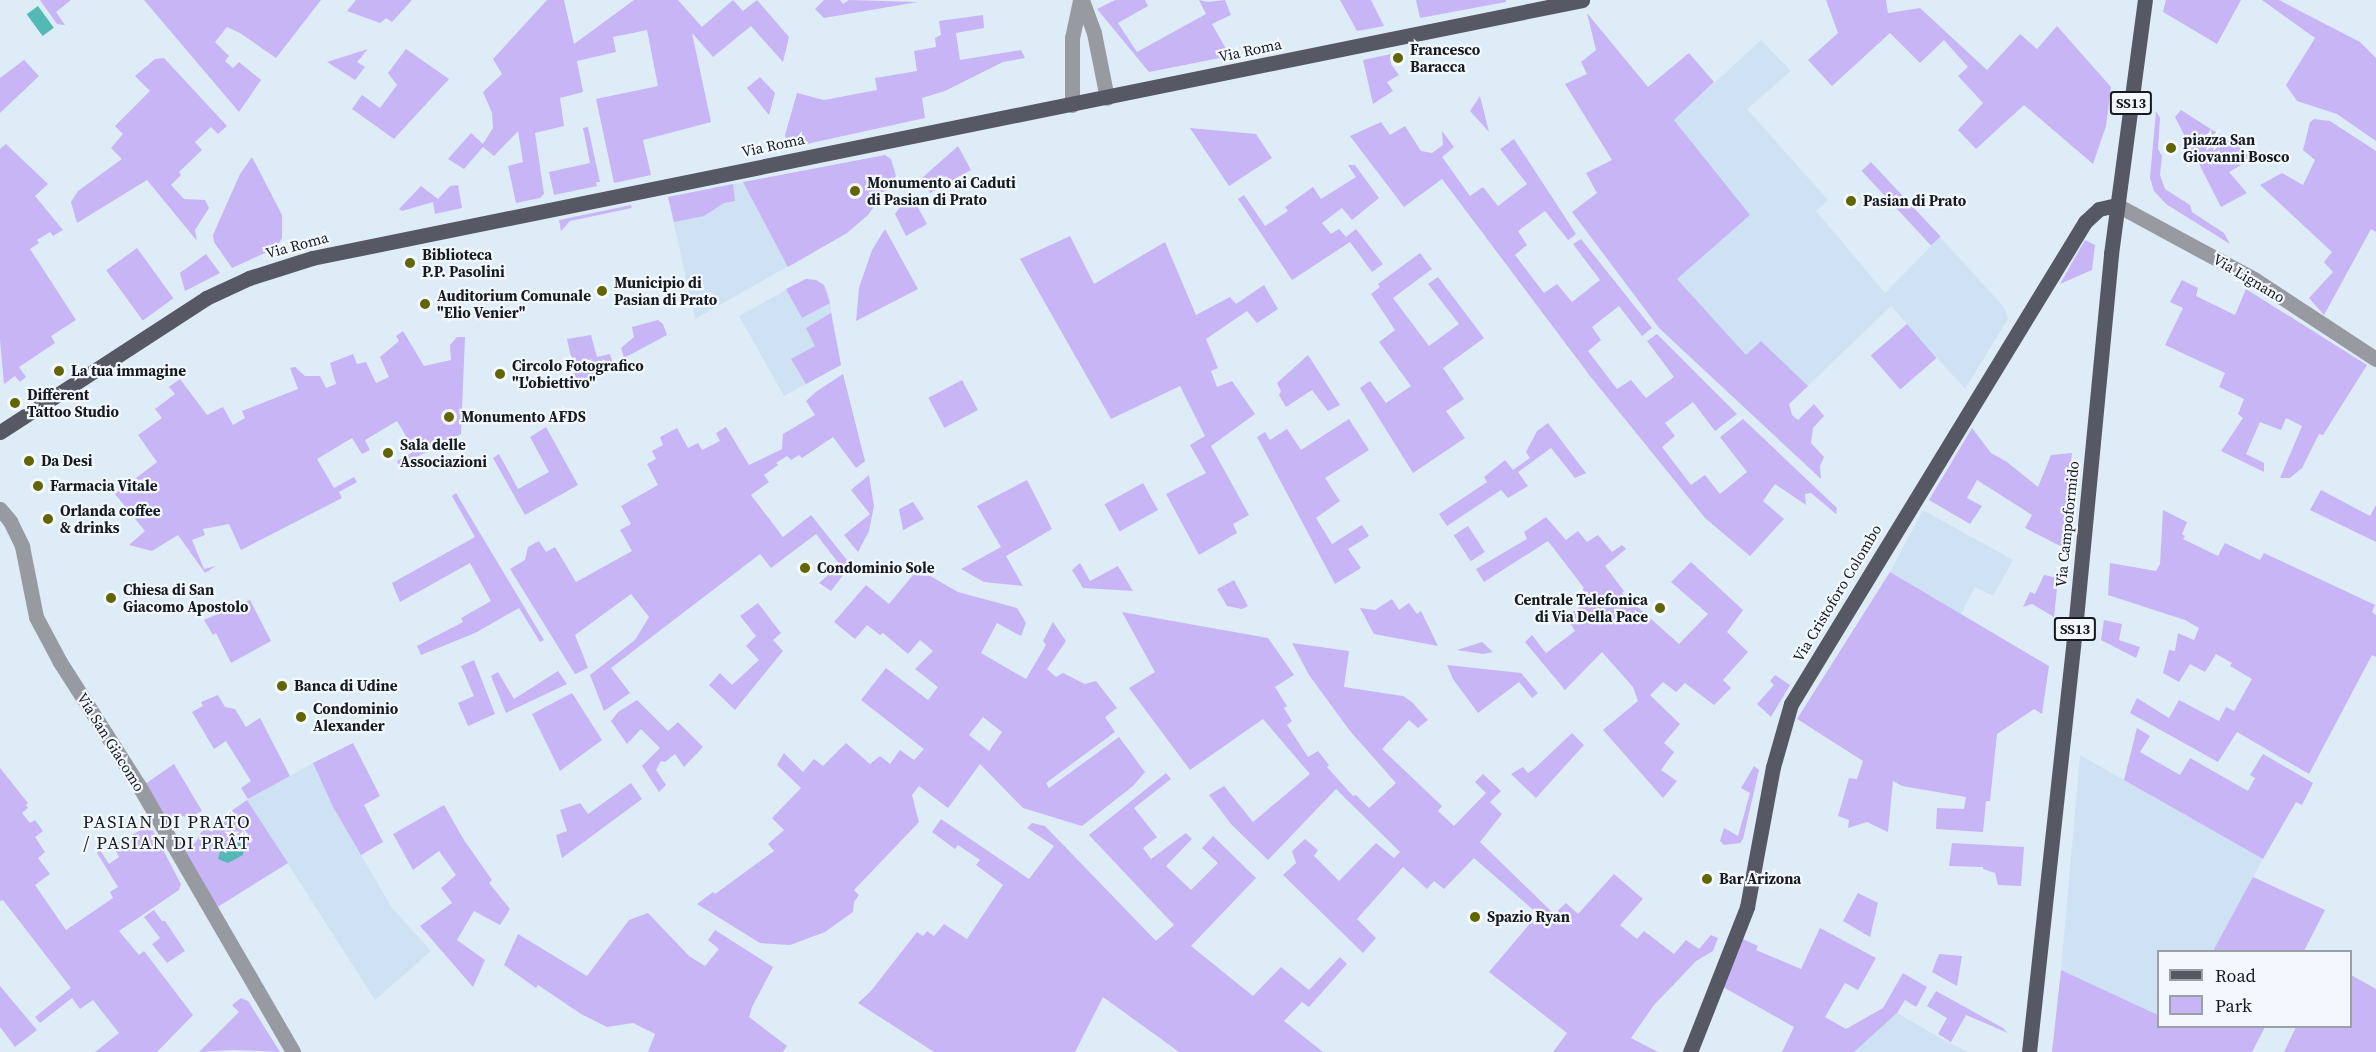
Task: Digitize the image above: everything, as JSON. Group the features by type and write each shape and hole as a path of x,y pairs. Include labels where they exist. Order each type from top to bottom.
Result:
{"main road":[{"name":"Via Roma","path":"6,429 206,298 249,278 287,265 532,212 1107,98 1582,0"},
{"name":"Via Campoformido","path":"2029,1052 2117,205 2145,0"},
{"name":"Via Cristoforo Colombo","path":"1690,1052 1747,907 1773,767 1791,704 2085,222 2099,209 2117,205"}],"street":[{"path":"1081,0 1094,33 1107,98"},
{"path":"1072,105 1072,38 1081,0"},
{"name":"Via Lignano","path":"2117,205 2254,279 2376,359"},
{"name":"Via San Giacomo","path":"0,508 10,521 22,546 36,617 62,667 140,786 293,1052"}],"shaded area":[{"path":"38,6 54,28 43,36 27,14"},
{"path":"1761,40 1791,71 1747,109 1828,200 1816,211 1885,293 1940,237 2004,307 2008,319 1965,389 1891,306 1789,404 1673,304 1649,209 1749,215 1674,120"},
{"path":"808,170 847,233 695,319 668,197"},
{"path":"806,279 816,280 824,285 828,293 841,365 784,396 739,316"},
{"path":"1923,510 2013,560 1993,596 1975,587 1961,614 1890,572"},
{"path":"2080,755 2263,859 2214,950 2157,950 2157,1015 2061,970"},
{"path":"313,763 333,807 392,908 431,951 375,1000 247,800"},
{"path":"238,841 244,844 243,855 228,863 218,859 222,845 227,848"},
{"path":"1897,1013 1944,1040 1968,1052 1854,1052"}],"green space":[{"path":"40,0 71,0 56,12 65,25 57,24"},
{"path":"144,0 321,0 276,58 240,33 227,27 215,42 229,56 225,61 233,68 239,62 261,80 239,112"},
{"path":"356,0 412,0 392,22 386,18 380,23 347,11"},
{"path":"547,0 564,0 574,44 634,0 678,0 702,27 733,0 743,11 757,0 789,37 783,62 751,26 713,57 692,33 711,122 643,140 651,175 614,183 596,99 658,86 647,30 613,37 616,52 577,61 583,92 560,98 564,126 535,133 544,194 540,198 516,203 508,166 523,162 518,131 494,156 483,147 464,169 448,159 471,133 483,144 493,128 492,113 483,92 502,74 493,59"},
{"path":"824,0 840,0 843,4 849,0 918,2 824,18 815,9"},
{"path":"1115,0 1145,0 1148,6 1118,23 1137,52 1206,14 1199,0 1208,2 1225,0 1231,15 1212,24 1230,56 1149,72 1097,9"},
{"path":"1340,0 1371,0 1384,26 1357,31"},
{"path":"1416,0 1506,0 1506,2 1420,18"},
{"path":"1826,0 1886,0 1888,13 1920,8 1987,70 2020,34 2037,49 2057,26 2111,87 2106,126 2093,164 2024,105 1976,149 1958,130 1983,103 1958,76 1968,67 1944,40 1920,63 1890,33 1832,86 1808,60 1838,33"},
{"path":"2166,0 2241,0 2217,44 2163,12"},
{"path":"2262,0 2279,0 2360,42 2376,58 2376,141 2337,114 2297,101 2286,85 2315,38"},
{"path":"1587,13 1648,87 1689,53 1714,82 1674,120 1750,215 1677,279 1746,355 1761,341 1808,386 1789,404 1792,415 1798,420 1814,404 1824,416 1813,428 1811,443 1824,457 1820,466 1821,479 1659,328 1572,212 1597,193 1586,173 1612,160 1565,84 1587,74 1581,62 1596,50"},
{"path":"983,15 984,28 956,33 960,60 1021,50 1025,58 1003,62 945,91 922,98 925,118 793,147 787,143 785,135 797,93 824,100 877,90 875,78 917,71 914,51 936,47 935,38 941,35 939,21"},
{"path":"368,49 357,62 365,67 355,80 327,62"},
{"path":"406,49 449,79 394,139 352,109 362,95 380,108 397,85 388,73"},
{"path":"1391,54 1391,64 1399,75 1387,82 1393,91 1373,104 1363,60"},
{"path":"164,58 227,126 218,134 211,127 195,142 202,150 179,172 181,175 171,185 184,199 205,200 209,208 195,230 197,241 147,180 77,223 71,202 78,191 122,159 111,148 123,134 115,126 150,91 135,76 155,59"},
{"path":"24,60 39,76 0,113 0,78"},
{"path":"760,77 775,93 769,115 747,88"},
{"path":"1480,96 1489,132 1470,111"},
{"path":"2181,110 2255,157 2229,172 2247,193 2221,207 2175,117"},
{"path":"2156,111 2160,118 2158,149 2162,156 2160,175 2165,189 2190,205 2192,212 2224,233 2230,244 2166,204 2154,191 2150,178"},
{"path":"2314,119 2330,121 2376,151 2376,232 2371,229 2324,315 2309,298 2333,272 2324,262 2332,252 2260,185 2282,173 2303,185 2315,160 2303,150 2310,122"},
{"path":"1381,122 1390,135 1405,126 1421,151 1432,153 1443,145 1442,131 1454,147 1442,157 1470,196 1483,187 1498,206 1527,184 1500,149 1514,139 1576,234 1568,240 1545,211 1518,231 1527,245 1515,255 1544,293 1557,284 1572,302 1600,280 1573,244 1581,239 1652,328 1642,336 1619,306 1592,327 1601,340 1588,351 1617,389 1631,380 1646,398 1674,377 1647,341 1657,334 1737,414 1715,431 1693,402 1665,423 1675,436 1662,447 1691,485 1705,475 1720,494 1747,472 1720,437 1743,419 1837,508 1836,514 1811,493 1805,494 1806,505 1775,484 1763,501 1784,519 1750,556 1705,518 1590,376 1442,179 1404,207 1350,136"},
{"path":"588,127 600,182 596,182 597,186 554,195 549,172 590,163 583,128"},
{"path":"1190,128 1256,134 1272,158 1229,186"},
{"path":"6,144 48,184 35,196 63,230 53,236 50,232 37,240 39,243 30,249 76,320 51,336 55,343 19,367 26,377 20,382 15,376 4,384 0,340 0,149"},
{"path":"958,146 971,170 930,193 922,178"},
{"path":"885,155 891,159 896,176 868,215 847,233 788,267 743,182"},
{"path":"252,157 282,215 282,238 277,246 267,252 232,268 214,242 213,235 240,174"},
{"path":"1871,162 1941,237 1931,245 1861,171"},
{"path":"1348,165 1355,165 1379,198 1352,220 1342,208 1322,223 1331,234 1339,229 1346,237 1356,229 1383,264 1372,272 1350,242 1292,280 1238,199 1244,195 1265,226 1288,211 1285,207 1313,187 1321,199 1356,177"},
{"path":"733,184 735,201 724,203 704,216 674,222 668,197"},
{"path":"458,185 462,208 435,214 433,202 402,211 399,209 421,186 438,199 450,186"},
{"path":"910,193 927,224 906,236 895,214"},
{"path":"631,205 632,208 570,221 561,231 559,220"},
{"path":"885,229 918,289 856,321 859,288 872,250"},
{"path":"1070,236 1094,284 1165,242 1196,315 1230,297 1236,304 1264,285 1278,309 1257,323 1247,311 1206,339 1218,368 1211,371 1217,387 1232,381 1255,414 1211,446 1249,515 1233,524 1237,533 1199,555 1166,494 1206,473 1190,445 1205,436 1180,386 1111,419 1020,259"},
{"path":"2085,240 2095,245 2092,270 2060,284"},
{"path":"137,248 173,298 143,320 106,270"},
{"path":"1420,253 1432,269 1393,298 1429,346 1459,324 1428,284 1438,277 1484,338 1443,368 1464,399 1446,411 1465,438 1413,473 1360,388 1370,381 1386,403 1411,386 1379,342 1395,330 1371,294 1380,287 1378,284"},
{"path":"206,254 220,273 185,291 180,273"},
{"path":"806,279 816,280 824,285 830,303 802,318 786,289"},
{"path":"2182,280 2198,288 2196,296 2235,315 2246,289 2367,365 2323,435 2319,434 2302,468 2290,478 2280,478 2302,426 2286,418 2281,430 2260,422 2246,454 2264,463 2264,472 2221,451 2243,418 2238,414 2244,399 2219,387 2225,373 2165,345 2183,308 2170,302"},
{"path":"831,313 841,365 806,384 791,359 815,346 806,328"},
{"path":"658,320 663,324 667,335 624,358 621,348 634,337 632,327"},
{"path":"1907,324 1937,358 1900,389 1871,355"},
{"path":"403,331 424,366 451,360 450,345 457,337 465,337 461,434 399,466 397,461 415,451 397,421 365,440 370,450 362,454 352,438 317,459 334,488 354,477 357,482 339,492 342,498 241,550 229,524 203,529 205,535 192,540 204,569 216,566 205,573 178,535 152,551 129,545 145,531 115,494 157,462 138,435 162,418 155,409 175,394 169,387 180,379 207,415 223,407 233,425 245,418 242,411 298,389 290,368 295,367 305,376 320,376 326,388 336,384 330,363 353,354 357,364 366,362 376,383 389,377 380,357 399,341 396,336"},
{"path":"591,335 597,357 610,354 613,364 577,384 567,339"},
{"path":"1308,355 1340,405 1328,411 1312,390 1286,407 1279,395 1281,391 1277,383"},
{"path":"843,374 865,461 856,468 833,437 802,458 799,455 791,460 787,456 776,463 778,465 764,475 769,482 751,495 783,537 811,515 851,565 831,591 819,583 840,565 816,534 771,568 760,554 611,668 630,693 604,711 590,675 635,640 649,617 631,594 575,635 588,668 575,674 510,569 525,560 528,547 539,541 546,552 555,547 576,582 632,551 620,530 631,524 621,506 658,485 647,464 656,459 652,451 663,445 660,437 677,428 688,448 698,443 702,450 720,441 716,433 726,427 749,465 782,449 783,434 815,415 806,401"},
{"path":"962,380 978,410 944,428 928,398"},
{"path":"1349,419 1369,450 1325,478 1340,501 1316,518 1332,544 1362,525 1369,536 1348,549 1361,568 1335,584 1257,437 1265,432 1270,440 1287,429 1301,450"},
{"path":"1548,423 1586,473 1575,478 1551,448 1518,472 1528,486 1508,498 1501,490 1447,526 1439,514 1487,482 1484,477 1505,460 1513,470 1530,458 1526,452 1537,431"},
{"path":"546,427 578,485 525,515 493,458 499,454 518,489 549,472 530,437"},
{"path":"1972,428 1991,453 2007,462 2038,487 2051,455 2072,453 2062,547 2025,528 2032,515 1977,480 1967,498 1982,506 1970,524 1929,500"},
{"path":"869,475 874,506 869,531 858,552 844,535 870,514 851,490"},
{"path":"1027,480 1052,529 1006,556 1023,586 984,582 961,569 1001,547 977,506"},
{"path":"1143,483 1158,510 1120,531 1105,504"},
{"path":"2321,490 2370,516 2376,505 2376,542 2310,510"},
{"path":"456,493 544,640 540,642 519,608 475,633 421,655 417,646 463,622 461,618 491,601 470,563 400,602 392,583 475,537 452,496"},
{"path":"913,502 924,519 903,530 899,509"},
{"path":"2163,510 2187,522 2182,534 2185,536 2183,539 2218,556 2225,543 2260,560 2264,553 2375,605 2372,612 2376,615 2376,657 2372,655 2309,774 2237,732 2218,762 2130,713 2137,698 2169,718 2179,700 2219,721 2226,707 2234,711 2252,679 2230,666 2232,663 2216,654 2205,672 2190,664 2179,682 2163,673 2169,650 2175,651 2178,633 2194,640 2199,628 2185,620 2108,595 2110,563 2156,571 2160,564"},
{"path":"1546,517 1566,540 1578,531 1587,542 1598,535 1612,552 1622,545 1626,549 1605,566 1624,591 1622,593 1679,644 1708,614 1671,582 1691,562 1743,610 1727,632 1748,652 1723,680 1731,688 1714,705 1685,683 1676,692 1663,682 1650,695 1680,724 1664,743 1674,752 1661,770 1677,781 1663,798 1603,730 1638,701 1633,687 1602,652 1565,690 1525,642 1532,635 1546,653 1575,631 1566,617 1582,605 1575,597 1584,588 1548,541 1484,582 1476,569 1527,539 1524,532"},
{"path":"1468,526 1485,552 1471,561 1454,535"},
{"path":"1080,563 1090,581 1118,566 1133,591 1083,588 1072,570"},
{"path":"1890,572 2049,666 2042,714 2034,709 1997,734 1990,801 1986,801 1983,832 1936,829 1937,808 1964,809 1966,797 1902,786 1893,781 1888,832 1867,822 1848,828 1849,820 1838,816 1849,778 1857,779 1863,761 1797,719"},
{"path":"913,575 930,576 958,592 1017,608 1026,623 1021,636 997,623 981,653 1026,679 1046,645 1043,641 1053,622 1066,641 1047,669 1056,677 1063,673 1085,684 1096,681 1117,708 1105,717 1115,732 1046,783 1049,788 1119,737 1145,772 1133,786 1082,826 1023,808 980,764 948,808 919,786 912,795 919,822 854,890 859,895 854,902 853,912 825,932 790,945 760,943 697,904 713,892 715,894 774,851 768,844 784,830 772,818 801,788 777,765 784,753 803,772 814,759 823,766 846,743 870,764 880,756 890,764 900,750 914,760 924,749 861,700 886,668 928,700 938,687 915,669 933,651 920,640 908,654 883,633 880,635 867,625 855,639 834,622 866,585 889,604","holes":["983,717 1002,732 989,751 969,735"]},
{"path":"2044,575 2058,578 2054,617 2032,604 2023,607 2030,592 2035,594"},
{"path":"1234,580 1248,606 1242,609 1227,606 1217,589"},
{"path":"1392,599 1399,610 1409,603 1417,614 1421,611 1438,646 1374,634 1360,608 1375,610"},
{"path":"250,600 271,641 231,663 216,633 213,635 204,620"},
{"path":"758,603 781,633 773,640 783,651 735,710 709,685 720,673 732,685 759,660 746,646 756,636 740,616"},
{"path":"1122,612 1268,638 1294,675 1275,687 1287,706 1284,708 1292,721 1287,725 1308,757 1318,751 1329,765 1327,767 1353,796 1356,795 1369,808 1396,783 1350,731 1309,675 1292,643 1349,651 1344,687 1403,696 1412,702 1428,720 1418,728 1409,720 1382,749 1442,806 1438,811 1454,826 1486,793 1475,782 1483,774 1501,791 1490,802 1502,814 1480,842 1554,914 1566,903 1578,914 1614,874 1643,899 1620,925 1637,939 1644,931 1674,954 1686,940 1699,949 1711,935 1718,938 1713,951 1696,961 1654,1005 1631,1038 1658,1052 1553,1052 1567,1033 1489,972 1538,914 1474,858 1444,889 1434,881 1427,889 1403,867 1357,919 1376,938 1363,953 1283,875 1296,863 1292,851 1305,839 1318,850 1314,856 1339,881 1376,843 1394,858 1400,852 1336,789 1268,860 1231,824 1209,795 1224,786 1253,822 1310,774 1263,719 1190,770 1129,688 1155,672"},
{"path":"2104,620 2122,624 2119,640 2140,647 2136,658 2101,640"},
{"path":"1482,642 1493,652 1483,654 1457,650"},
{"path":"474,660 495,714 468,726 458,703 474,696 461,666"},
{"path":"1447,665 1521,673 1538,693 1532,698 1519,682 1478,713 1453,679"},
{"path":"558,671 567,684 506,713 491,676 498,672 514,699"},
{"path":"1775,675 1790,685 1771,717 1757,704 1774,685 1770,681"},
{"path":"572,693 602,740 560,771 532,714"},
{"path":"218,695 225,707 235,709 246,727 260,718 290,776 248,799 241,788 251,781 226,741 214,749 192,712 203,706 201,702"},
{"path":"637,700 668,731 678,722 703,747 684,767 675,754 665,762 661,761 656,770 666,785 659,792 642,766 660,748 641,729 627,744 611,721 618,712"},
{"path":"2137,728 2150,736 2140,752 2180,775 2190,758 2248,791 2255,778 2250,775 2263,754 2313,783 2302,805 2296,802 2263,859 2124,780"},
{"path":"1572,733 1584,745 1536,798 1511,774 1523,767 1528,773 1534,769"},
{"path":"353,743 380,796 364,805 383,842 361,855 333,807 313,763"},
{"path":"174,764 202,811 190,817 181,816 167,824 145,784"},
{"path":"1754,766 1759,770 1743,839 1740,843 1724,845 1720,841 1724,828 1738,836 1750,793 1741,788"},
{"path":"0,768 28,803 26,805 28,808 22,813 30,823 35,820 43,831 35,837 45,852 38,858 50,874 35,885 66,930 113,898 110,892 118,887 97,853 100,850 109,864 119,857 113,845 150,825 181,884 179,890 119,931 139,955 144,951 193,1015 157,1052 95,1052 119,1033 93,1000 80,1009 72,998 40,1023 35,1017 71,988 3,900 0,901"},
{"path":"1166,773 1171,779 1134,808 1157,837 1143,848 1151,859 1186,833 1192,839 1166,866 1191,890 1218,863 1202,848 1213,836 1256,878 1191,946 1253,996 1281,967 1309,990 1340,957 1347,964 1309,1007 1302,1002 1284,1021 1323,1052 1179,1052 1103,997 1075,1052 934,1052 858,1003 871,991 917,932 923,936 927,931 934,936 944,924 967,939 1003,885 976,865 980,860 958,845 955,849 932,832 941,819 1029,879 1054,846 1027,828 1032,823 1045,826 1156,941 1174,925 1089,835"},
{"path":"631,783 642,799 562,858 556,835 567,831 560,810 580,803 588,814"},
{"path":"247,800 288,863 216,908 183,851 196,842 201,832"},
{"path":"444,805 464,840 492,880 489,883 510,909 500,925 474,911 457,940 485,960 473,987 420,926 452,903 441,888 456,875 439,851 413,870 393,834"},
{"path":"1952,843 2024,847 2021,886 1998,885 1995,873 1983,867 1949,866"},
{"path":"2253,877 2325,910 2305,950 2214,950"},
{"path":"1858,893 1878,903 1870,937 1843,921"},
{"path":"154,910 162,921 165,921 185,951 167,963 152,944 160,938 144,917"},
{"path":"648,913 689,956 705,966 719,949 708,940 715,930 773,967 749,1017 787,1046 783,1052 648,1052 655,1034 633,1023 607,1027 581,1014 538,985 536,988 504,965 518,934 587,976 629,920"},
{"path":"1820,928 1876,958 1858,990 1845,983 1825,1017 1846,1029 1883,1008 1903,973 1927,987 1916,1007 1905,1000 1897,1013 1854,1052 1782,1052 1794,1027 1723,987 1743,939 1758,946 1756,950 1801,969"},
{"path":"1939,954 1962,956 1957,986 1932,972"},
{"path":"2061,970 2157,1015 2157,1028 2264,1028 2252,1052 2052,1052"},
{"path":"2352,976 2376,989 2376,1052 2284,1052 2296,1028 2352,1028"},
{"path":"0,986 37,1030 15,1047 0,1027"},
{"path":"1936,991 2008,1033 1966,1015 1951,1042 1938,1034 1947,1018 1927,1006"},
{"path":"241,998 248,1001 280,1052 234,1050 199,1052 239,1012 232,1005"}],"place":[{"name":"Francesco Baracca","path":"1398,58"},
{"name":"piazza San Giovanni Bosco","path":"2171,148"},
{"name":"Monumento ai Caduti di Pasian di Prato","path":"855,191"},
{"name":"Pasian di Prato","path":"1851,201"},
{"name":"Biblioteca P.P. Pasolini","path":"410,263"},
{"name":"Municipio di Pasian di Prato","path":"602,291"},
{"name":"Auditorium Comunale \"Elio Venier\"","path":"425,304"},
{"name":"La tua immagine","path":"59,371"},
{"name":"Circolo Fotografico \"L'obiettivo\"","path":"500,374"},
{"name":"Different Tattoo Studio","path":"15,403"},
{"name":"Monumento AFDS","path":"449,417"},
{"name":"Sala delle Associazioni","path":"388,453"},
{"name":"Da Desi","path":"29,461"},
{"name":"Farmacia Vitale","path":"38,486"},
{"name":"Orlanda coffee & drinks","path":"48,519"},
{"name":"Condominio Sole","path":"805,568"},
{"name":"Chiesa di San Giacomo Apostolo","path":"111,598"},
{"name":"Centrale Telefonica di Via Della Pace","path":"1660,608"},
{"name":"Banca di Udine","path":"282,686"},
{"name":"Condominio Alexander","path":"301,717"},
{"name":"Bar Arizona","path":"1707,879"},
{"name":"Spazio Ryan","path":"1475,917"}],"district":[{"name":"PASIAN DI PRATO / PASIAN DI PRÂT","path":"167,833"}]}
